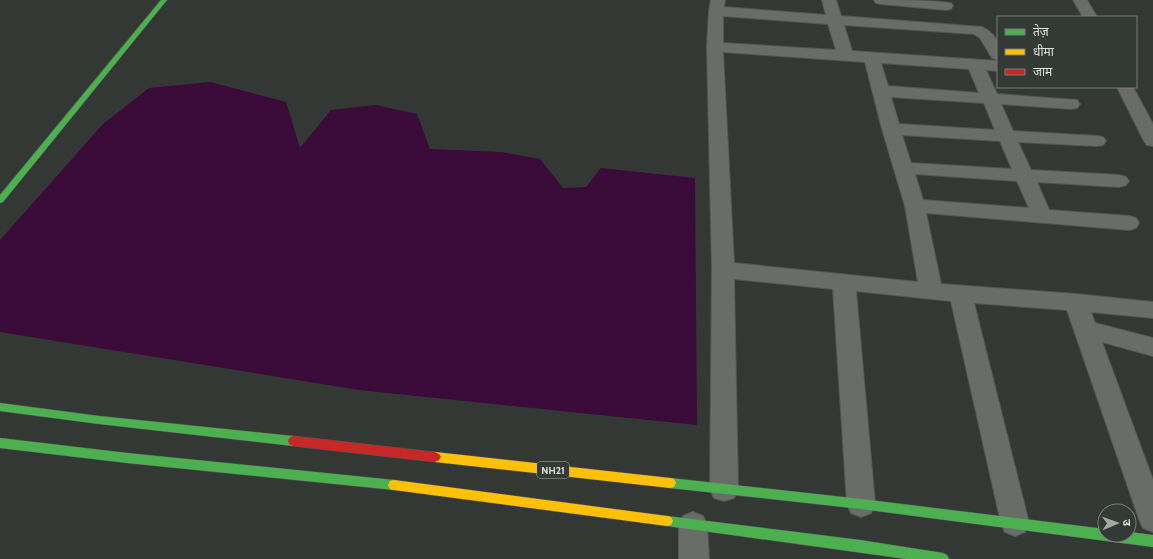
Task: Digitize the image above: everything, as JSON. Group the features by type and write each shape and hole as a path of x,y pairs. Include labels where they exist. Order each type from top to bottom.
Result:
{"main road":[{"path":"0,200 164,0"},
{"name":"NH21","path":"0,407 106,421 861,504 1097,534"},
{"path":"0,443 127,458 397,485 860,546 943,559"},
{"name":"NH21","path":"1137,539 1153,541"}],"street":[{"path":"829,0 845,55"},
{"path":"881,0 946,6"},
{"path":"1080,0 1089,16"},
{"path":"724,489 723,270 715,48 717,6 834,20 913,43 975,64 997,66"},
{"path":"715,48 845,55 872,58 913,43 977,30 986,35 997,52"},
{"path":"872,58 891,129 915,206 932,290"},
{"path":"975,64 1042,216"},
{"path":"1126,88 1153,141"},
{"path":"881,91 1071,104"},
{"path":"891,129 1097,141"},
{"path":"903,168 1119,181"},
{"path":"915,206 1129,222"},
{"path":"723,270 962,294 1076,302 1153,310"},
{"path":"844,282 861,504"},
{"path":"962,294 1015,523"},
{"path":"1076,302 1153,519"},
{"path":"1086,329 1153,347"},
{"path":"693,525 694,559"}],"shaded area":[{"path":"210,82 286,102 300,148 331,110 376,105 417,114 430,149 501,152 540,159 563,188 586,187 601,168 695,178 697,425 359,390 0,332 0,240 103,124 149,88"}],"traffic: fast":[{"path":"0,200 164,0"},
{"path":"0,407 99,420 293,441"},
{"path":"0,443 127,458 394,485"},
{"path":"670,483 861,504 1097,534"},
{"path":"667,521 860,546 943,559"},
{"path":"1137,539 1153,541"}],"traffic: slow":[{"path":"435,457 670,483"},
{"path":"394,485 667,521"}],"traffic: jam":[{"path":"293,441 435,457"}]}
